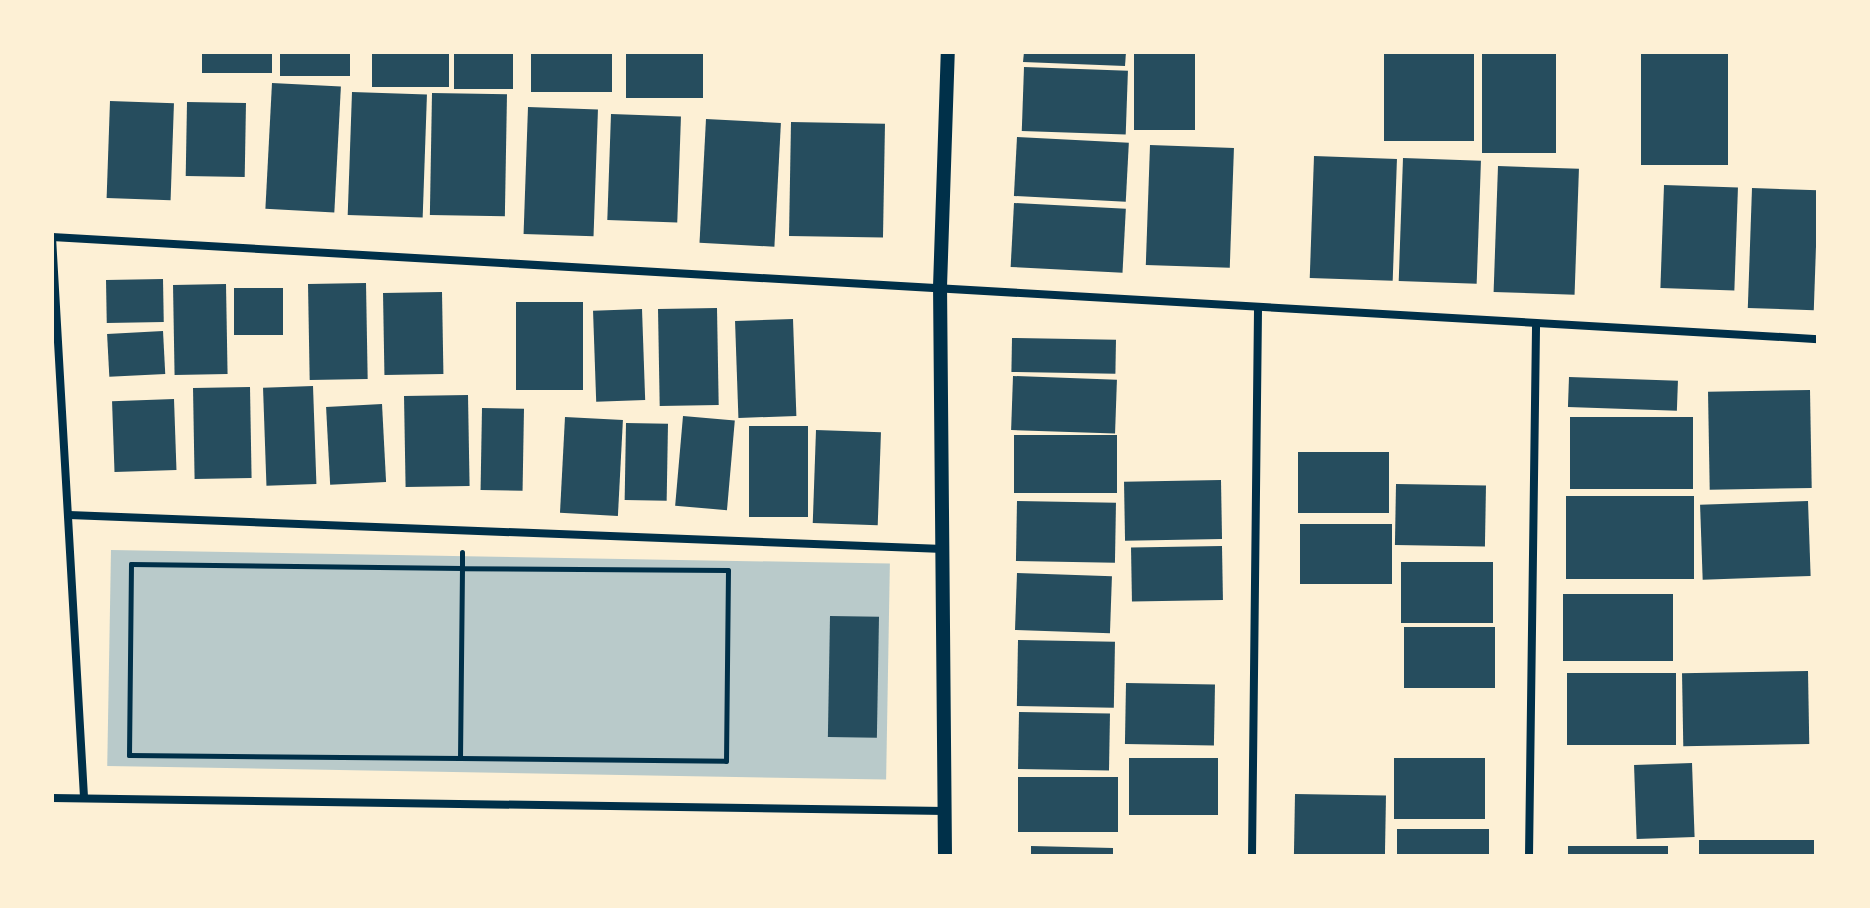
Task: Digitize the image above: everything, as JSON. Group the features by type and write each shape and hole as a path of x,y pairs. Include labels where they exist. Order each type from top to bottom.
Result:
{"street":[{"path":"945,856 945,549 940,287 948,52"},
{"path":"84,797 52,237 940,287 1536,327 1818,339"},
{"path":"1252,856 1258,309"},
{"path":"1529,856 1536,327"},
{"path":"69,515 945,549"},
{"path":"52,798 945,811"}],"path":[{"path":"460,758 462,531"},
{"path":"131,564 462,568 728,570 726,761 129,755 131,564"}],"shaded area":[{"path":"111,550 890,564 886,780 107,766"}],"building":[{"path":"202,52 272,52 272,73 202,73"},
{"path":"280,52 350,52 350,76 280,76"},
{"path":"372,52 449,52 449,87 372,87"},
{"path":"454,52 513,52 513,89 454,89"},
{"path":"531,52 612,52 612,92 531,92"},
{"path":"626,52 703,52 703,98 626,98"},
{"path":"1024,52 1126,52 1125,66 1023,62"},
{"path":"1134,52 1195,52 1195,130 1134,130"},
{"path":"1384,52 1474,52 1474,141 1384,141"},
{"path":"1482,52 1556,52 1556,153 1482,153"},
{"path":"1641,52 1728,52 1728,165 1641,165"},
{"path":"1024,67 1128,71 1126,135 1022,131"},
{"path":"272,83 341,87 334,212 265,209"},
{"path":"352,92 427,95 423,218 348,215"},
{"path":"432,93 507,94 505,216 430,215"},
{"path":"110,101 174,103 171,200 107,198"},
{"path":"187,102 246,103 245,177 186,176"},
{"path":"528,107 598,109 594,236 524,234"},
{"path":"611,114 681,116 677,222 607,220"},
{"path":"706,119 781,123 774,247 700,243"},
{"path":"791,122 885,124 883,238 789,236"},
{"path":"1017,137 1129,143 1126,202 1014,196"},
{"path":"1150,145 1234,148 1230,268 1146,265"},
{"path":"1314,156 1397,159 1393,281 1310,278"},
{"path":"1403,158 1481,161 1477,284 1399,281"},
{"path":"1498,166 1579,169 1575,295 1494,292"},
{"path":"1664,185 1738,188 1734,291 1660,288"},
{"path":"1752,188 1818,190 1814,310 1748,308"},
{"path":"1014,203 1126,209 1122,273 1011,267"},
{"path":"163,279 164,322 107,323 106,280"},
{"path":"366,283 368,379 310,380 308,284"},
{"path":"226,284 228,374 175,375 173,285"},
{"path":"234,288 283,288 283,335 234,335"},
{"path":"442,292 443,374 384,375 383,293"},
{"path":"516,302 583,302 583,390 516,390"},
{"path":"717,308 719,405 660,406 658,309"},
{"path":"642,309 645,400 596,402 593,311"},
{"path":"793,319 796,416 738,418 735,321"},
{"path":"163,331 165,374 109,377 107,334"},
{"path":"1012,338 1116,340 1115,374 1011,372"},
{"path":"1013,376 1117,380 1115,434 1011,430"},
{"path":"1569,377 1678,381 1677,411 1568,407"},
{"path":"313,386 316,484 266,486 263,388"},
{"path":"250,387 252,478 195,479 193,388"},
{"path":"1810,390 1812,488 1710,490 1708,392"},
{"path":"468,395 470,486 406,487 404,396"},
{"path":"174,399 176,470 115,472 112,401"},
{"path":"382,404 386,482 330,485 326,407"},
{"path":"482,408 524,409 523,491 481,490"},
{"path":"683,416 735,421 727,510 675,506"},
{"path":"565,417 623,420 618,516 560,513"},
{"path":"1570,417 1693,417 1693,489 1570,489"},
{"path":"626,423 668,424 667,501 625,500"},
{"path":"749,426 808,426 808,517 749,517"},
{"path":"816,430 881,432 878,525 813,523"},
{"path":"1014,435 1117,435 1117,493 1014,493"},
{"path":"1298,452 1389,452 1389,513 1298,513"},
{"path":"1221,480 1222,539 1125,541 1124,482"},
{"path":"1396,484 1486,486 1485,547 1395,545"},
{"path":"1566,496 1694,496 1694,579 1566,579"},
{"path":"1017,501 1116,503 1115,563 1016,561"},
{"path":"1808,501 1811,576 1703,580 1700,505"},
{"path":"1300,524 1392,524 1392,584 1300,584"},
{"path":"1222,546 1223,600 1132,602 1131,548"},
{"path":"1401,562 1493,562 1493,623 1401,623"},
{"path":"1017,573 1112,576 1110,633 1015,630"},
{"path":"1563,594 1673,594 1673,661 1563,661"},
{"path":"830,616 879,617 877,738 828,737"},
{"path":"1404,627 1495,627 1495,688 1404,688"},
{"path":"1018,640 1115,642 1114,708 1017,706"},
{"path":"1808,671 1809,744 1683,746 1682,673"},
{"path":"1567,673 1676,673 1676,745 1567,745"},
{"path":"1126,683 1215,685 1214,746 1125,744"},
{"path":"1019,712 1110,714 1109,771 1018,769"},
{"path":"1129,758 1218,758 1218,815 1129,815"},
{"path":"1394,758 1485,758 1485,819 1394,819"},
{"path":"1692,763 1695,837 1637,839 1634,765"},
{"path":"1018,777 1118,777 1118,832 1018,832"},
{"path":"1295,794 1386,796 1385,856 1294,856"},
{"path":"1397,829 1489,829 1489,856 1397,856"},
{"path":"1699,840 1814,840 1814,856 1699,856"},
{"path":"1031,846 1113,848 1113,856 1031,856"},
{"path":"1568,846 1668,846 1668,856 1568,856"}]}
